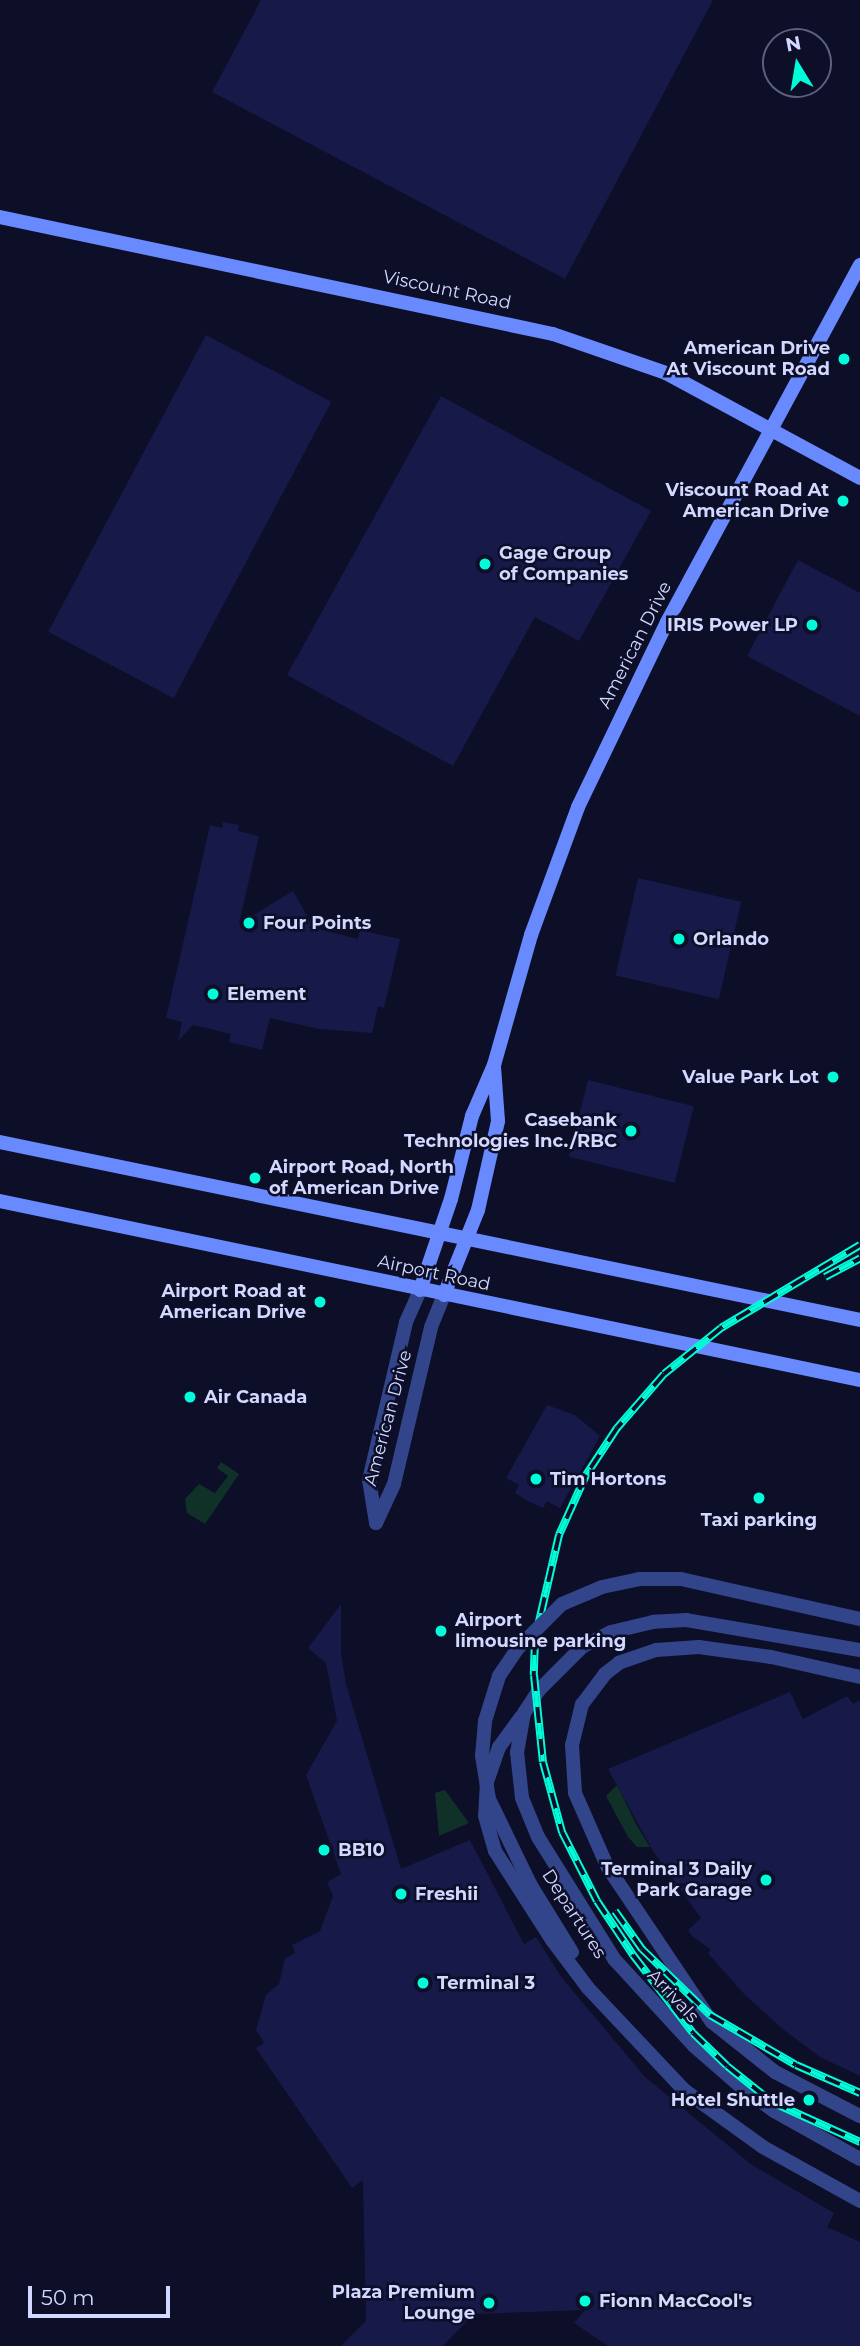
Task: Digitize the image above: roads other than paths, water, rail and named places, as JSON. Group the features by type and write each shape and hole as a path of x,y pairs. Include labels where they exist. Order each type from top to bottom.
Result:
{"street":[{"name":"Viscount Road","path":"0,217 553,334 666,373 773,427 860,478"},
{"name":"American Drive","path":"494,1065 499,1121 466,1239 431,1327 394,1483 376,1522 369,1480 407,1322 440,1234 472,1116 494,1065 531,935 578,807 667,622 860,265"},
{"path":"0,1142 860,1321"},
{"name":"Airport Road","path":"0,1201 860,1380"},
{"name":"Departures","path":"860,1619 681,1579 639,1579 602,1587 562,1604 518,1648 499,1676 485,1721 482,1756 497,1818 530,1884 573,1954 677,2071 755,2133 860,2192"},
{"path":"860,1650 687,1620 653,1622 611,1632 583,1646 558,1667 499,1747 487,1781 485,1816 495,1851 552,1940 588,1988 684,2090 763,2147 860,2201"},
{"path":"860,1677 771,1657 699,1647 656,1650 619,1663 605,1674 582,1703 572,1745 575,1793 607,1866 712,2022 775,2072 860,2116"},
{"name":"Arrivals","path":"524,1713 517,1752 522,1798 565,1885 645,1995 740,2086 774,2111 860,2159"}],"railway":[{"path":"860,1245 721,1328 664,1374 617,1428 586,1475 559,1535 535,1639 534,1675 543,1762 562,1832 597,1901 633,1955 693,2033 727,2066 772,2102 860,2142"},
{"path":"825,1277 860,1258"},
{"path":"615,1911 642,1949 710,2015 796,2065 860,2093"}],"place":[{"name":"American Drive At Viscount Road","path":"844,359"},
{"name":"Viscount Road At American Drive","path":"843,501"},
{"name":"Gage Group of Companies","path":"485,564"},
{"name":"IRIS Power LP","path":"812,625"},
{"name":"Four Points","path":"249,923"},
{"name":"Orlando","path":"679,939"},
{"name":"Element","path":"213,994"},
{"name":"Value Park Lot","path":"833,1077"},
{"name":"Casebank Technologies Inc./RBC","path":"631,1131"},
{"name":"Airport Road, North of American Drive","path":"255,1178"},
{"name":"Airport Road at American Drive","path":"320,1302"},
{"name":"Air Canada","path":"190,1397"},
{"name":"Tim Hortons","path":"536,1479"},
{"name":"Taxi parking","path":"759,1498"},
{"name":"Airport limousine parking","path":"441,1631"},
{"name":"BB10","path":"324,1850"},
{"name":"Terminal 3 Daily Park Garage","path":"766,1880"},
{"name":"Freshii","path":"401,1894"},
{"name":"Terminal 3","path":"423,1983"},
{"name":"Hotel Shuttle","path":"809,2100"},
{"name":"Fionn MacCool's","path":"585,2301"},
{"name":"Plaza Premium Lounge","path":"489,2303"}]}
